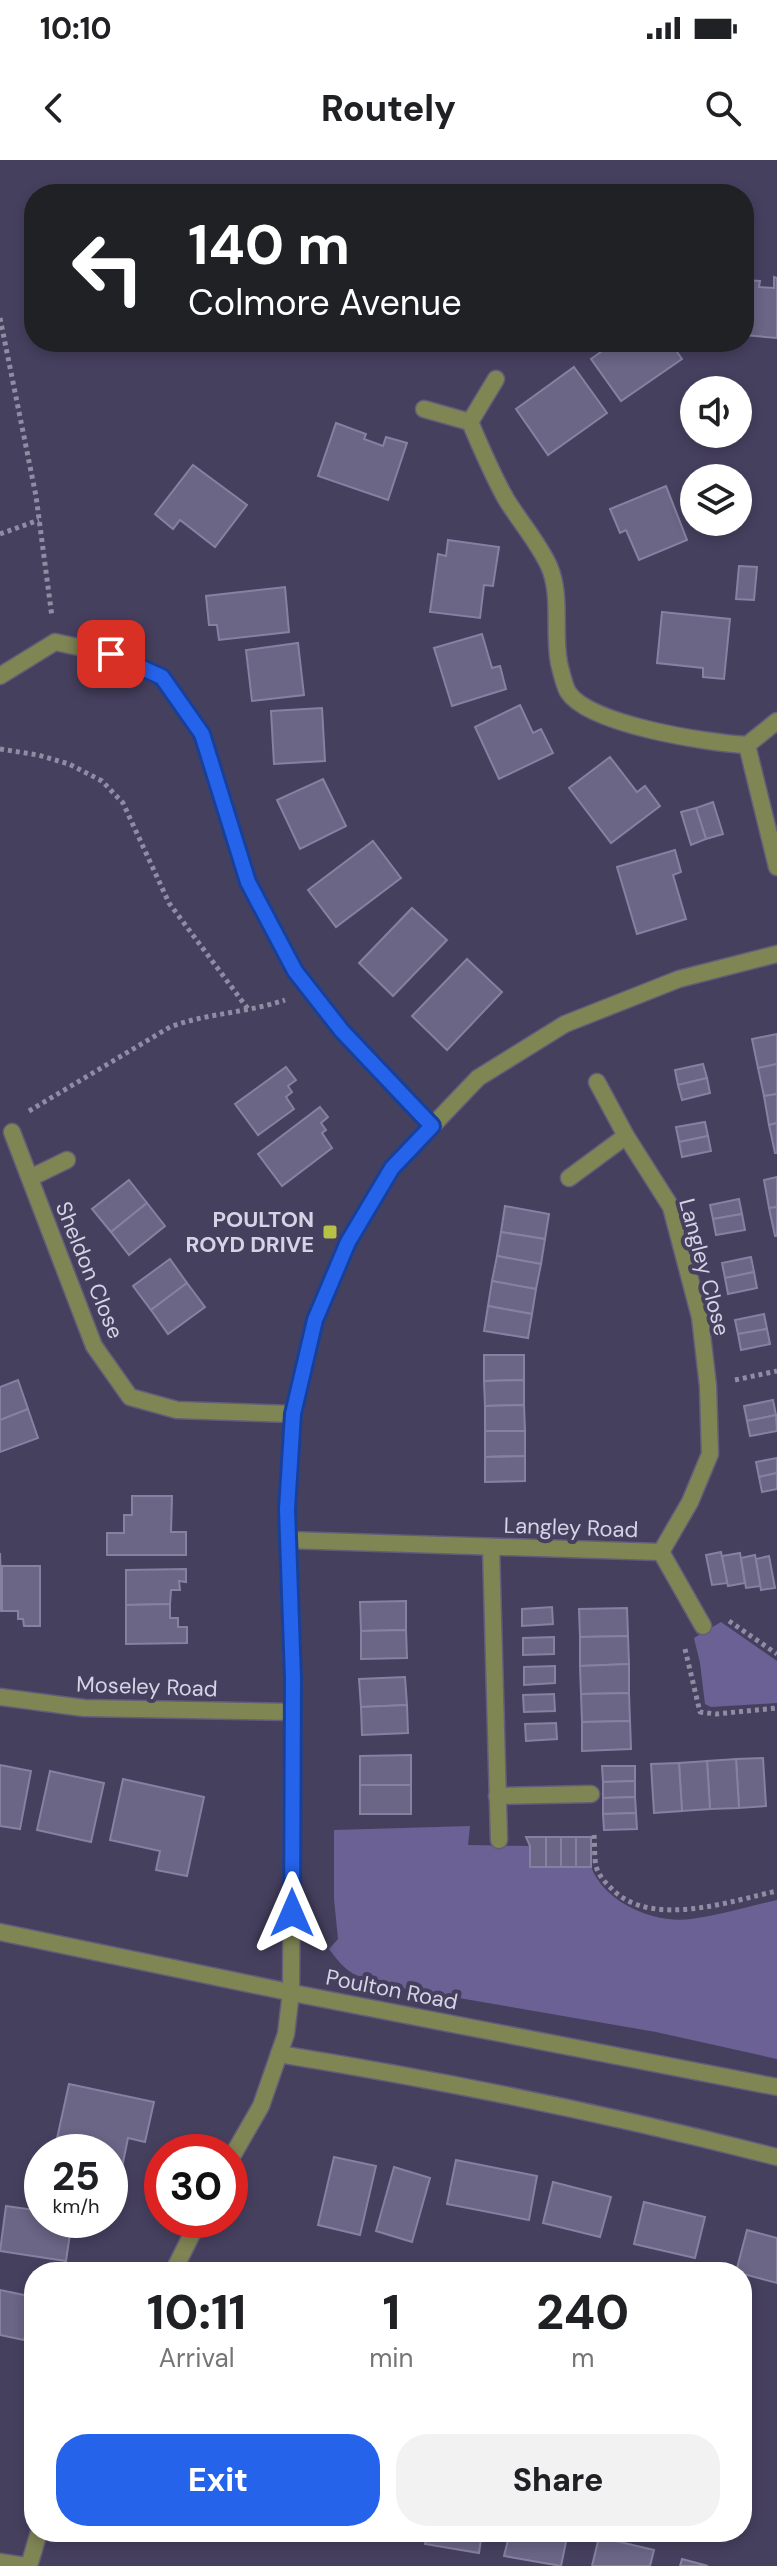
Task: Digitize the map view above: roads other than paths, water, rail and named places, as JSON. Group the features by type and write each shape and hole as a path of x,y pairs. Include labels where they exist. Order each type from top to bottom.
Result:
{"street":[{"path":"470,422 496,379"},
{"path":"424,409 470,422"},
{"path":"470,422 507,501 550,568 556,596 559,664 569,693 595,712 655,731 722,744 747,745 777,721"},
{"path":"0,676 55,642 111,654 162,677 202,734 248,882 295,971 342,1031 432,1126"},
{"path":"747,745 777,867"},
{"path":"245,2134 261,2106 286,2034 291,1992 293,1712 287,1509 293,1414 315,1320 348,1242 392,1168 478,1078 565,1024 679,979 777,954"},
{"name":"Langley Close","path":"597,1082 626,1136 671,1207 700,1317 708,1386 710,1454 690,1502 661,1552"},
{"name":"Sheldon Close","path":"12,1132 94,1346 130,1397 177,1410 293,1414"},
{"path":"569,1178 626,1136"},
{"path":"30,1178 67,1160"},
{"name":"Langley Road","path":"288,1540 661,1552 703,1626"},
{"name":"Langley Road","path":"491,1547 499,1840"},
{"name":"Moseley Road","path":"0,1697 84,1708 293,1712"},
{"path":"497,1796 591,1794"},
{"name":"Poulton Road","path":"0,1932 777,2087"},
{"path":"279,2054 388,2072 610,2117 777,2157"},
{"path":"178,2262 190,2238"},
{"path":"0,2562 28,2566 36,2542"}],"place":[{"name":"POULTON ROYD DRIVE","path":"330,1232"}]}
